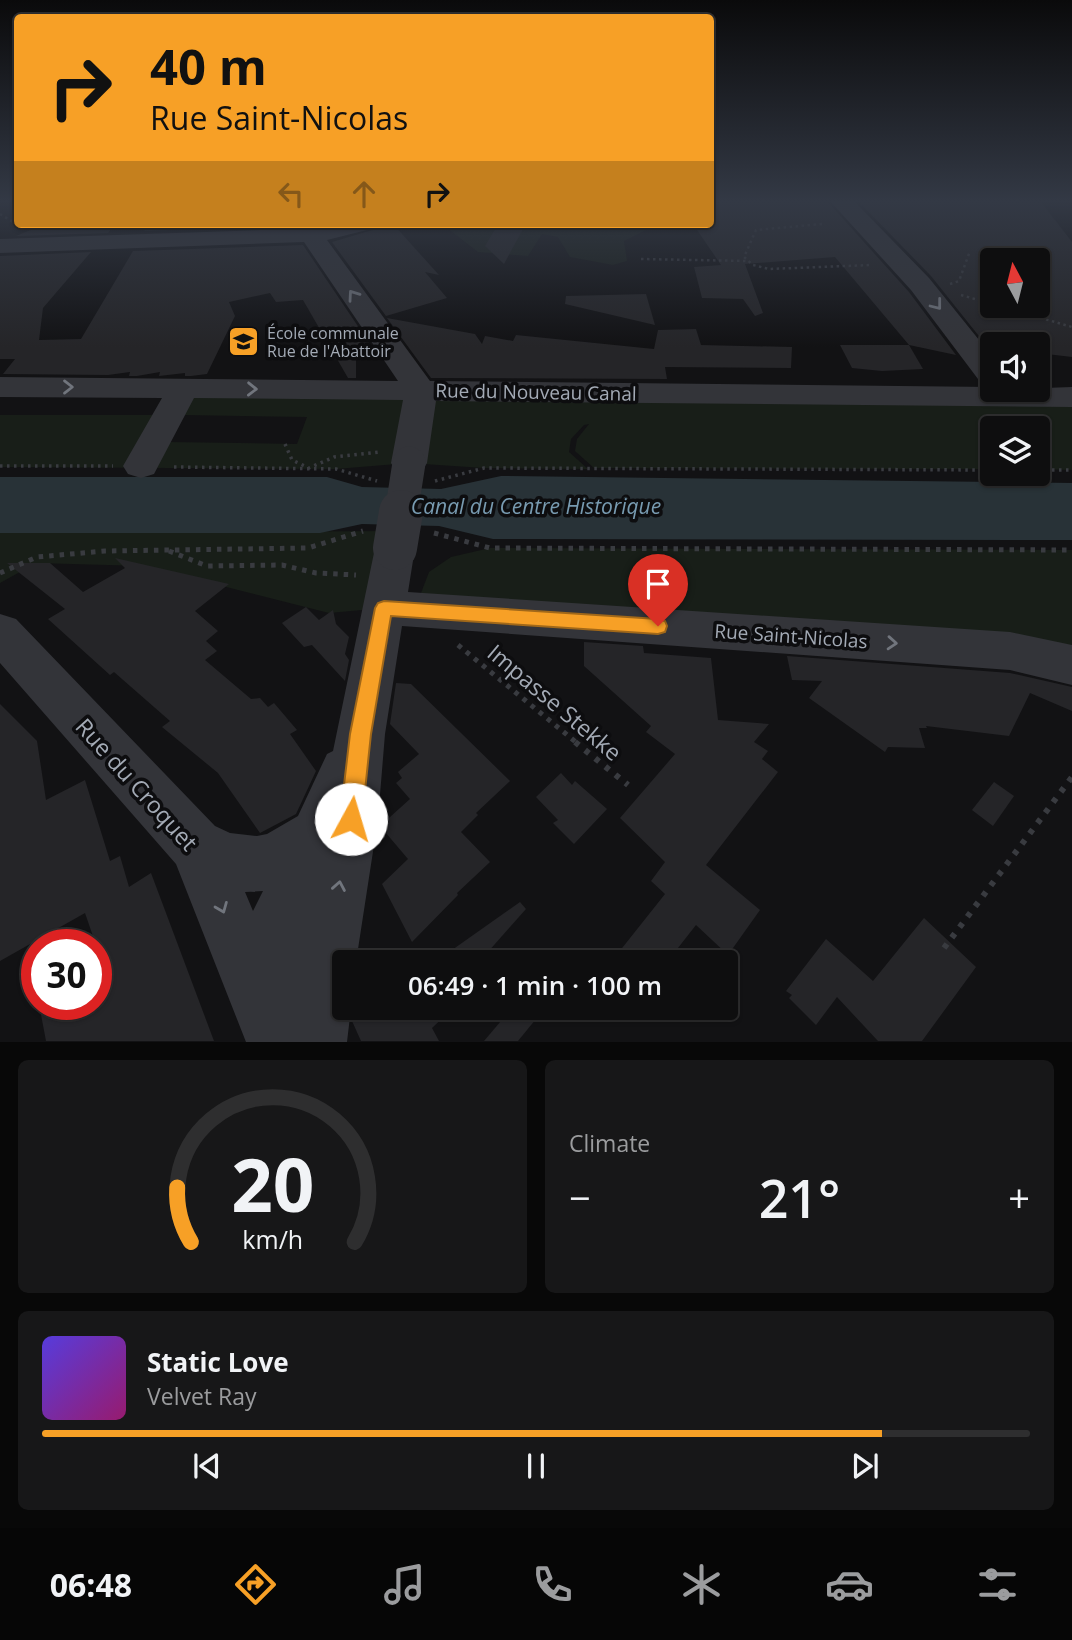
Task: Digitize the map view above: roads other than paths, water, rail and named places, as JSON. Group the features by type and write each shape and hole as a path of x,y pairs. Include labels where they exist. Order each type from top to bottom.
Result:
{"street":[{"path":"315,1041 351,819 360,734 421,391 320,250"},
{"path":"887,250 920,284 980,361"},
{"name":"Rue du Nouveau Canal","path":"0,387 421,391 980,388"},
{"path":"141,466 184,388"},
{"name":"Rue du Nouveau Canal","path":"1050,394 1072,397"},
{"name":"Rue Saint-Nicolas","path":"393,559 1010,652 1072,665"},
{"name":"Rue du Croquet","path":"10,658 196,845 279,1041"},
{"path":"328,948 308,981 289,994 269,996 252,982 360,734"},
{"path":"196,845 222,859 256,866 282,858 315,836"}],"water":[{"name":"Canal du Centre Historique","path":"501,476 980,482 980,486 1050,486 1050,483 1072,483 1072,540 493,539 439,526 362,524 320,533 0,533 0,477 327,477 362,487 441,489"}],"place":[{"name":"École communale Rue de l'Abattoir","path":"244,342"}]}
